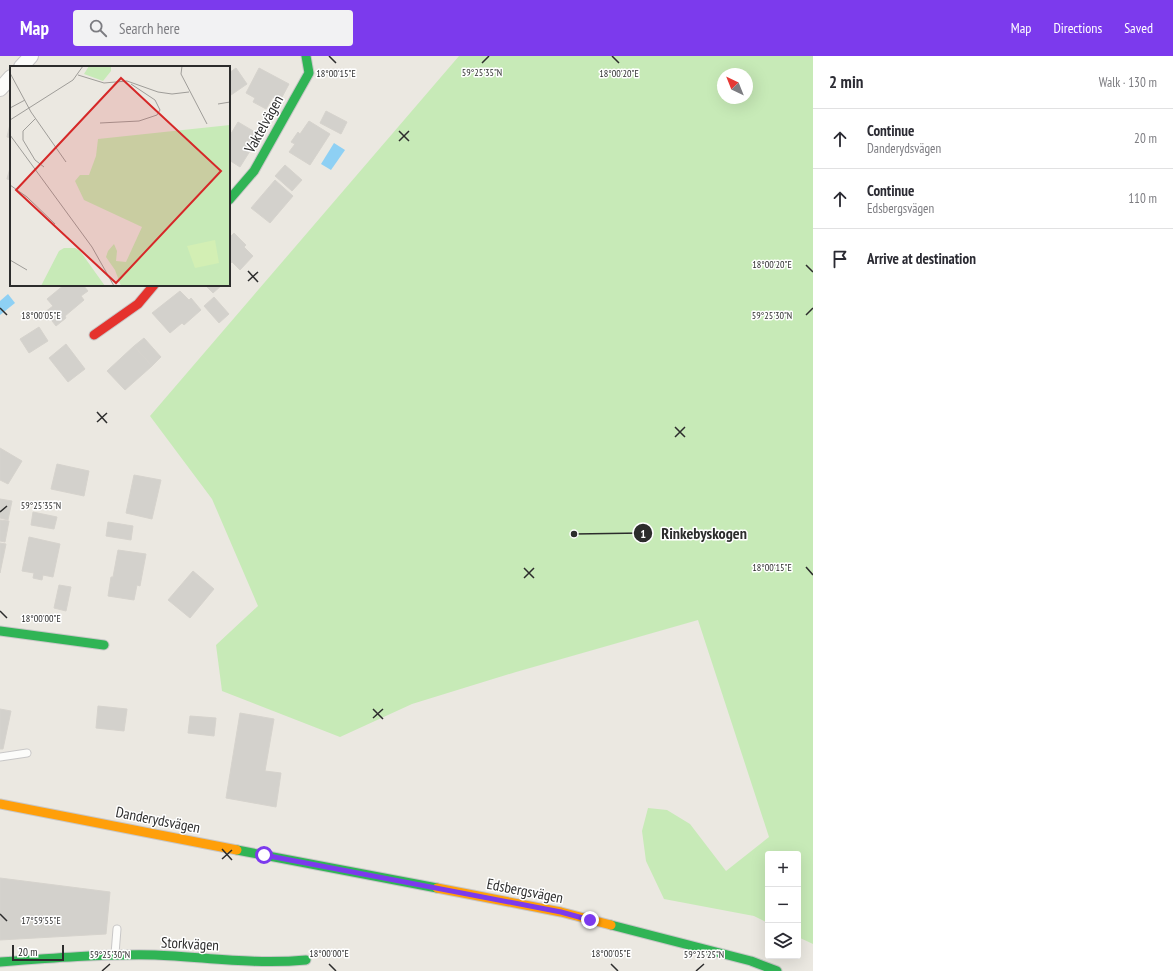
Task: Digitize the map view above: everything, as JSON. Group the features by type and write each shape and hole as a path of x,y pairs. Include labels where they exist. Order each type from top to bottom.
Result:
{"main road":[{"name":"Vaktelvägen","path":"230,199 254,171 309,72 306,56"},
{"path":"94,335 138,304 153,286"},
{"path":"0,632 104,645"},
{"name":"Danderydsvägen","path":"0,804 311,864"},
{"name":"Edsbergsvägen","path":"311,864 561,912 751,961 777,971"},
{"name":"Storkvägen","path":"0,962 78,956 176,956 280,964 306,960"}],"street":[{"path":"22,66 31,56"},
{"path":"0,89 10,78"}],"lane":[{"path":"0,757 27,753"},
{"path":"115,956 117,929"}],"green space":[{"path":"459,56 813,56 813,944 801,938 801,851 765,851 765,922 754,916 664,899 646,861 642,831 648,808 667,810 690,824 726,871 769,837 698,620 516,672 412,704 340,737 222,691 216,645 258,606 212,499 150,416"}],"water":[{"path":"334,143 345,150 331,170 321,164"},
{"path":"8,294 15,303 0,315 0,301"}],"building":[{"path":"236,68 247,84 231,95 230,93 230,72"},
{"path":"259,68 289,84 280,101 273,97 266,109 253,102 255,98 246,93"},
{"path":"326,111 347,122 341,134 320,123"},
{"path":"309,121 330,134 310,165 289,152 295,144 291,142 298,132 300,134"},
{"path":"238,122 260,135 240,167 230,161 230,135"},
{"path":"10,124 10,138 7,137"},
{"path":"285,165 302,180 292,191 275,176"},
{"path":"10,168 10,180 7,179"},
{"path":"275,180 293,196 270,223 251,208"},
{"path":"234,233 246,245 244,247 253,256 240,270 232,262 230,264 230,237"},
{"path":"63,286 84,286 88,291 81,296 84,300 65,316 66,318 56,326 45,312 53,306 47,299"},
{"path":"206,286 221,286 213,293"},
{"path":"180,291 189,300 191,298 201,310 184,325 182,323 170,333 152,313"},
{"path":"214,297 229,314 219,323 204,306"},
{"path":"39,327 48,341 29,353 20,339"},
{"path":"144,338 161,357 152,366 134,346"},
{"path":"66,344 85,369 68,382 49,358"},
{"path":"134,346 152,366 125,390 107,371"},
{"path":"0,448 22,461 8,484 0,480"},
{"path":"57,464 89,471 84,496 51,489"},
{"path":"134,475 161,480 152,519 126,513"},
{"path":"0,499 12,501 8,520 0,518"},
{"path":"33,512 57,517 54,529 31,525"},
{"path":"0,520 9,521 5,542 0,541"},
{"path":"108,522 133,526 131,540 106,536"},
{"path":"29,537 60,544 53,577 43,575 42,580 33,578 34,573 22,571"},
{"path":"0,543 6,544 0,573"},
{"path":"118,550 146,554 140,586 137,585 134,600 108,596"},
{"path":"193,571 214,589 190,618 168,600"},
{"path":"59,585 71,587 66,611 54,608"},
{"path":"98,706 127,709 124,731 96,728"},
{"path":"0,709 11,711 3,749 0,749"},
{"path":"240,713 274,719 265,771 281,773 276,807 226,798"},
{"path":"190,716 216,718 214,736 188,733"},
{"path":"0,878 110,892 106,934 0,940"}],"traffic: fast":[{"path":"230,199 254,171 309,73 306,56"},
{"path":"0,631 104,645"},
{"path":"237,850 437,888"},
{"path":"611,925 751,961 777,971"},
{"path":"0,962 116,955 155,955 268,962 306,960"}],"traffic: slow":[{"path":"0,804 237,850"},
{"path":"437,888 561,912 611,925"}],"traffic: jam":[{"path":"94,335 138,304 153,286"}],"place":[{"name":"Rinkebyskogen","path":"574,534"}],"route":[{"path":"264,855 561,912 590,920"}]}
